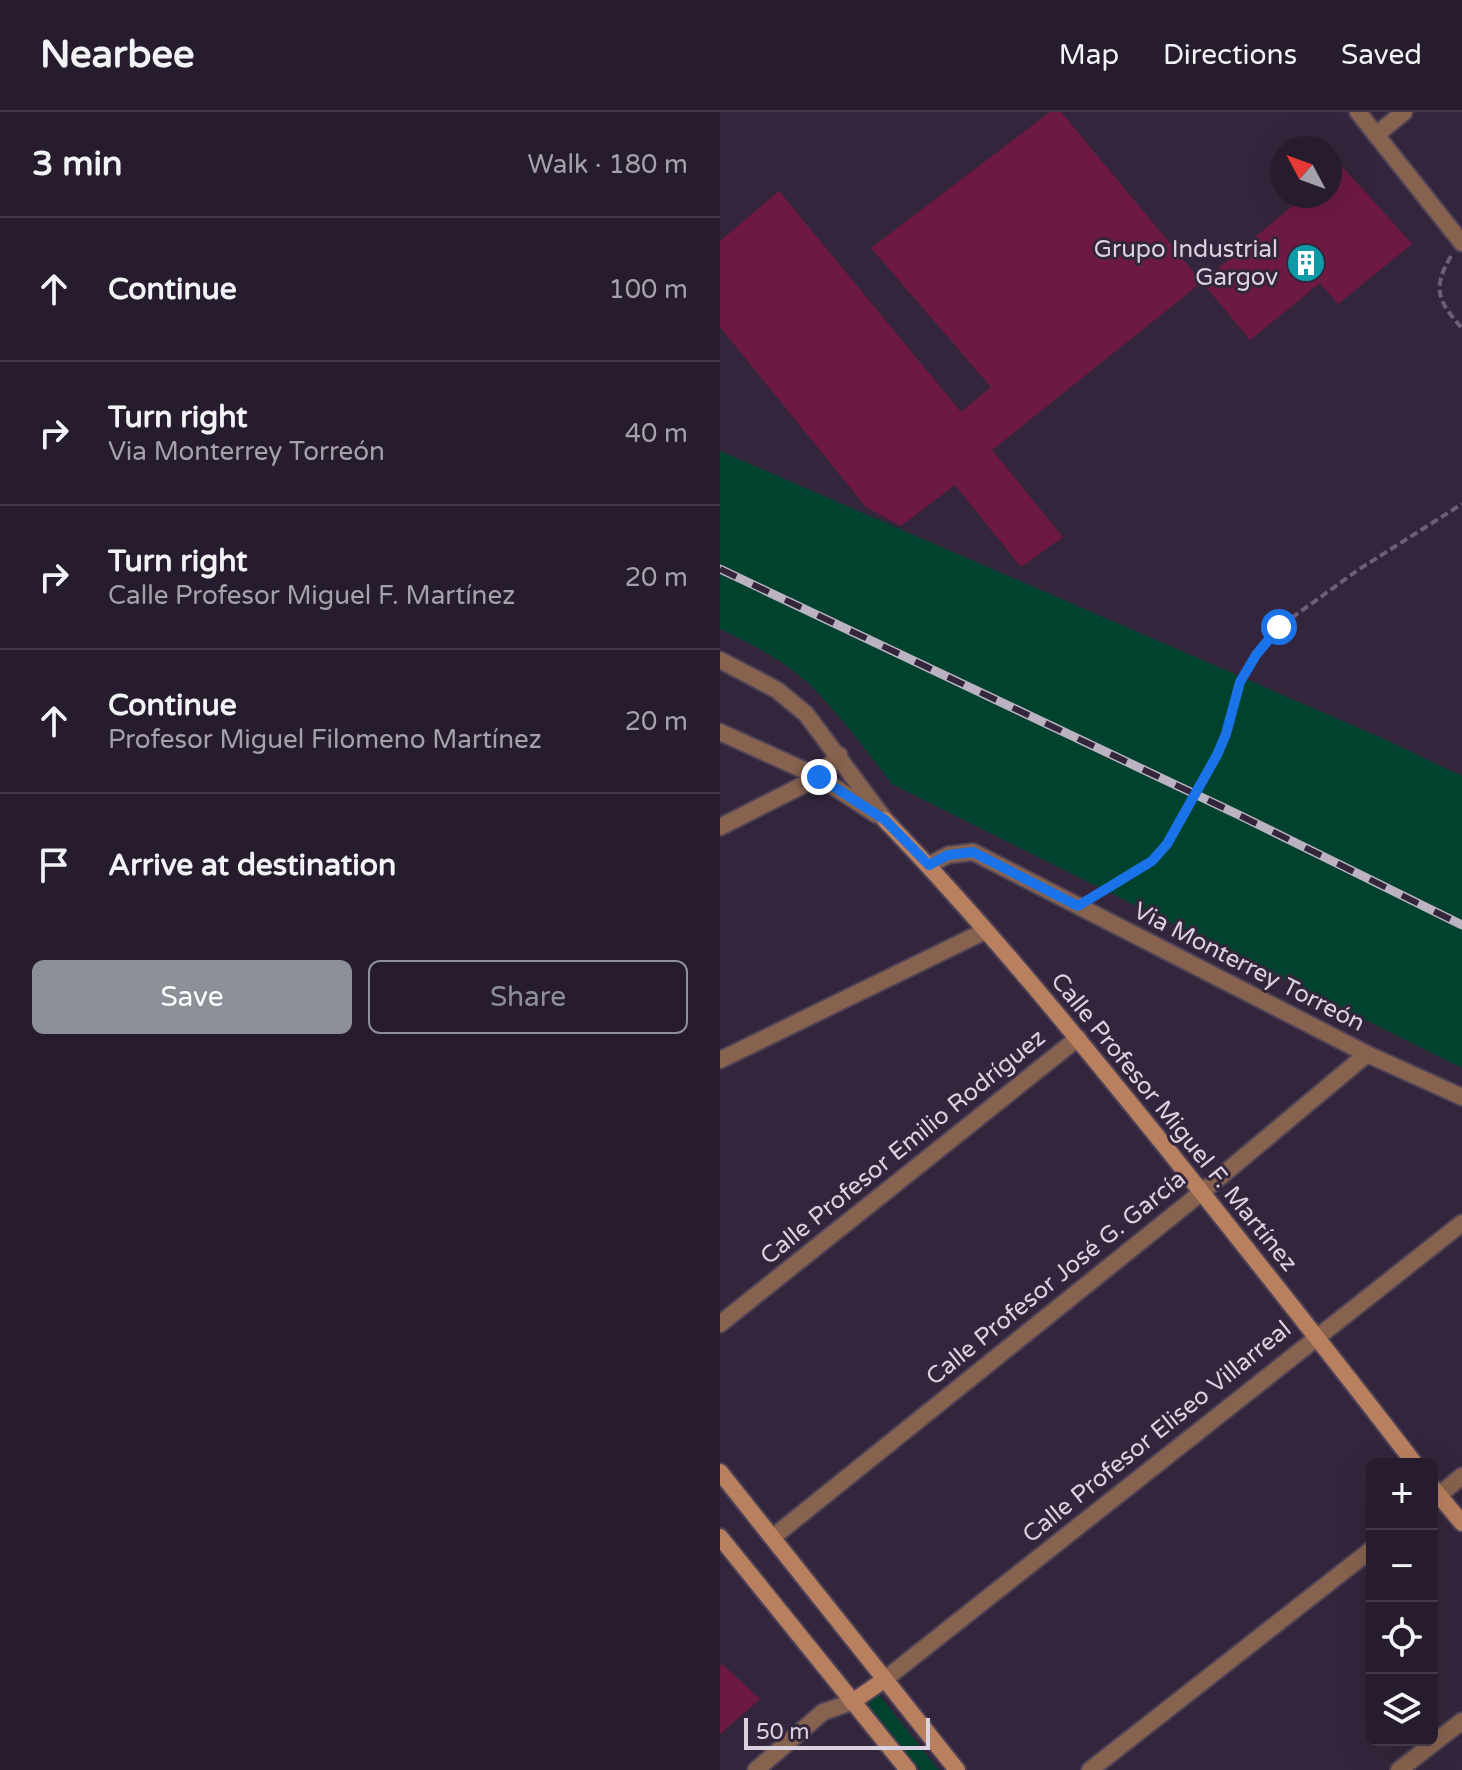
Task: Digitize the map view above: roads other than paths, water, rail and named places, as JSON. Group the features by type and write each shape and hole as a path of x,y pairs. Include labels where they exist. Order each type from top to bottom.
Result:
{"street":[{"path":"1358,112 1462,243"},
{"path":"1376,135 1404,112"},
{"path":"720,660 777,690 806,714 885,820"},
{"path":"720,732 819,777 885,820"},
{"path":"720,827 819,777 839,755"},
{"name":"Calle Profesor Miguel F. Martínez","path":"885,820 929,865 1078,1038 1317,1336 1410,1458"},
{"name":"Via Monterrey Torreón","path":"929,865 948,855 973,852 1367,1054 1462,1097"},
{"path":"720,1060 985,931"},
{"name":"Calle Profesor Emilio Rodríguez","path":"720,1324 1078,1038"},
{"name":"Calle Profesor José G. García","path":"773,1537 1202,1192 1367,1054"},
{"name":"Calle Profesor Eliseo Villarreal","path":"884,1680 1462,1223"},
{"path":"720,1472 957,1770"},
{"path":"1438,1492 1462,1476"},
{"path":"1438,1499 1462,1523"},
{"path":"720,1537 908,1770"},
{"path":"1090,1770 1366,1554"},
{"path":"756,1770 823,1712 852,1702 884,1680"},
{"path":"1399,1770 1462,1721"}],"railway":[{"path":"720,569 1239,815 1462,925"}],"place":[{"name":"Grupo Industrial Gargov","path":"1306,263"}]}
